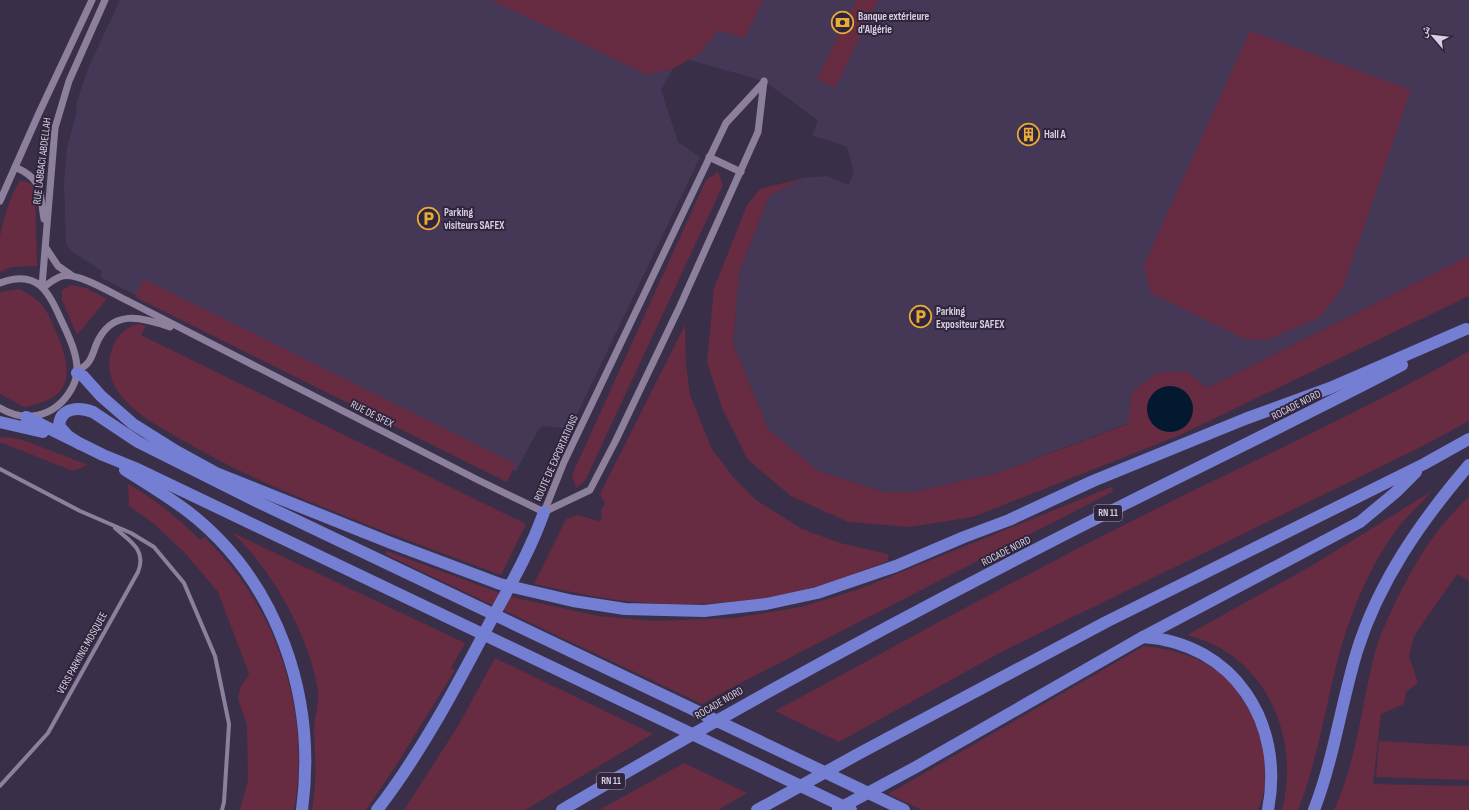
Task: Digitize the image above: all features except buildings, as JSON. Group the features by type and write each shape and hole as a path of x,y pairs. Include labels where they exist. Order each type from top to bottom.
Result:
{"highway":[{"path":"180,463 216,473 391,543 500,584 573,601 625,609 704,611 743,608 817,593 896,566 964,537 1009,520 1101,478 1245,419 1330,388 1467,328"},
{"name":"ROCADE NORD","path":"562,810 751,700 1124,505 1346,395 1467,328"},
{"path":"77,371 153,449"},
{"path":"80,444 68,436 59,426 62,416 70,410 87,410 93,412 125,434 180,463 904,810"},
{"path":"118,412 147,434 216,473"},
{"path":"26,417 850,810"},
{"path":"0,422 31,428 80,444"},
{"path":"756,810 860,752 1113,619 1424,464 1469,439"},
{"path":"103,455 187,511 208,530 237,562 261,597 275,621 292,665 302,709 306,770 302,810"},
{"path":"837,810 916,767 1142,637 1360,522 1396,492 1424,464"},
{"path":"1314,810 1332,756 1357,651 1378,599 1407,545 1444,494 1469,465"},
{"path":"377,810 422,742 462,674 532,544 544,512"},
{"path":"1142,637 1163,638 1201,653 1221,667 1238,683 1252,703 1263,724 1269,748 1272,772 1268,810"}],"street":[{"name":"RUE LABBACI ABDELLAH","path":"0,201 92,0"},
{"name":"RUE LABBACI ABDELLAH","path":"43,287 46,246 45,231 52,146 60,106 79,56 105,0"},
{"name":"ROUTE DE EXPORTATIONS","path":"764,81 758,132 680,306 616,440 590,490 544,512 564,462 726,123 764,81"},
{"path":"751,96 762,100"},
{"path":"709,157 741,172"},
{"path":"15,167 29,173 38,184 45,231"},
{"name":"RUE DE SFEX","path":"46,246 52,260 64,272 128,301 544,512"},
{"path":"43,287 62,276 71,275"},
{"path":"0,283 9,279 23,278 43,287 52,300 73,347 77,371 74,385 66,398 54,409 40,415 26,417 0,408"},
{"name":"RUE DE SFEX","path":"77,371 89,363 97,343 105,330 118,321 130,317 144,318 191,334"},
{"name":"VERS PARKING MOSQUEE","path":"0,469 80,511 132,533 154,546 184,583 215,656 229,724 224,802 222,810"},
{"name":"VERS PARKING MOSQUEE","path":"0,786 48,733 142,563 140,553 136,546 111,525"}],"shaded area":[{"path":"120,0 1469,0 1469,256 1207,388 1186,371 1132,392 1129,423 997,473 914,492 884,492 818,471 768,429 733,343 739,273 769,196 803,178 827,176 848,185 854,173 847,147 812,135 818,120 764,81 679,57 661,90 678,142 700,157 570,429 543,426 538,430 516,471 136,295 100,277 102,271 71,251 66,243 64,183 67,148 76,114 77,101 90,64"},
{"path":"491,0 763,0 745,38 718,30 699,54 674,68 648,75"},
{"path":"856,0 878,0 835,88 817,79"},
{"path":"1250,31 1411,90 1343,287 1320,317 1267,340 1245,339 1151,293 1144,265"},
{"path":"718,172 723,185 585,481 576,488 572,475 706,180"},
{"path":"803,178 769,196 739,273 733,343 768,429 818,471 884,492 914,492 997,473 1128,424 1132,392 1157,373 1186,371 1207,388 1469,256 1469,296 1180,435 973,517 909,527 848,522 791,496 748,460 723,410 707,362 714,288 747,205 760,189"},
{"path":"25,181 32,185 35,192 37,266 11,267 0,272 0,238 5,217 10,201 19,182"},
{"path":"144,279 516,464 507,482 135,297"},
{"path":"71,285 86,288 107,299 77,335 62,300 62,290"},
{"path":"19,289 40,302 47,312 62,349 66,362 67,373 65,383 60,391 52,398 24,407 0,394 0,292"},
{"path":"139,324 146,326 141,335 526,524 501,575 367,525 270,485 201,451 143,416 118,393 111,376 109,364 111,352 115,342 121,334 134,325"},
{"path":"685,325 686,365 690,395 712,449 733,477 756,500 802,529 840,543 888,554 888,561 846,577 787,594 721,603 670,604 623,601 534,584 566,519 578,515 599,521 602,519 601,510 605,504 600,494"},
{"path":"1469,351 1469,421 1417,449 1005,650 839,742 775,711 1087,544 1386,396"},
{"path":"9,437 23,440 88,465 73,471 0,442 0,438"},
{"path":"128,484 166,509 200,540 205,537 239,577 263,615 285,668 297,725 299,753 298,782 294,810 240,810 248,780 247,725 238,699 240,688 249,674 218,592 184,552 153,523 129,506"},
{"path":"1111,487 1114,491 702,704 385,554 387,551 511,597 598,616 654,621 735,618 801,607 857,590"},
{"path":"1432,491 1401,524 1390,539 1380,554 1356,603 1339,655 1316,753 1305,791 1298,810 1282,810 1287,782 1286,754 1281,727 1271,702 1256,679 1237,660 1214,645 1187,635 1313,565"},
{"path":"1469,497 1469,581 1457,574 1414,636 1409,656 1418,683 1406,692 1404,704 1381,714 1373,784 1469,786 1469,810 1334,810 1342,792 1353,755 1373,660 1386,622 1419,558 1456,509"},
{"path":"231,532 465,643 451,668 455,670 395,767 366,810 312,810 315,776 314,726 318,697 314,671 298,627 287,605 260,564"},
{"path":"1144,646 1180,653 1205,663 1228,680 1241,696 1252,713 1260,732 1264,752 1266,772 1264,791 1258,810 922,810 888,794"},
{"path":"495,658 653,734 525,810 404,810 458,726"},
{"path":"1379,741 1469,746 1469,780 1376,777"},
{"path":"684,763 747,793 718,810 599,810"}],"water":[{"path":"1170,386 1183,390 1189,396 1193,409 1189,422 1183,428 1170,432 1157,428 1151,422 1147,409 1151,396 1157,390"}],"place":[{"name":"Banque extérieure d'Algérie","path":"842,22"},
{"name":"Hall A","path":"1028,134"},
{"name":"Parking visiteurs SAFEX","path":"429,218"},
{"name":"Parking Expositeur SAFEX","path":"921,317"}]}
